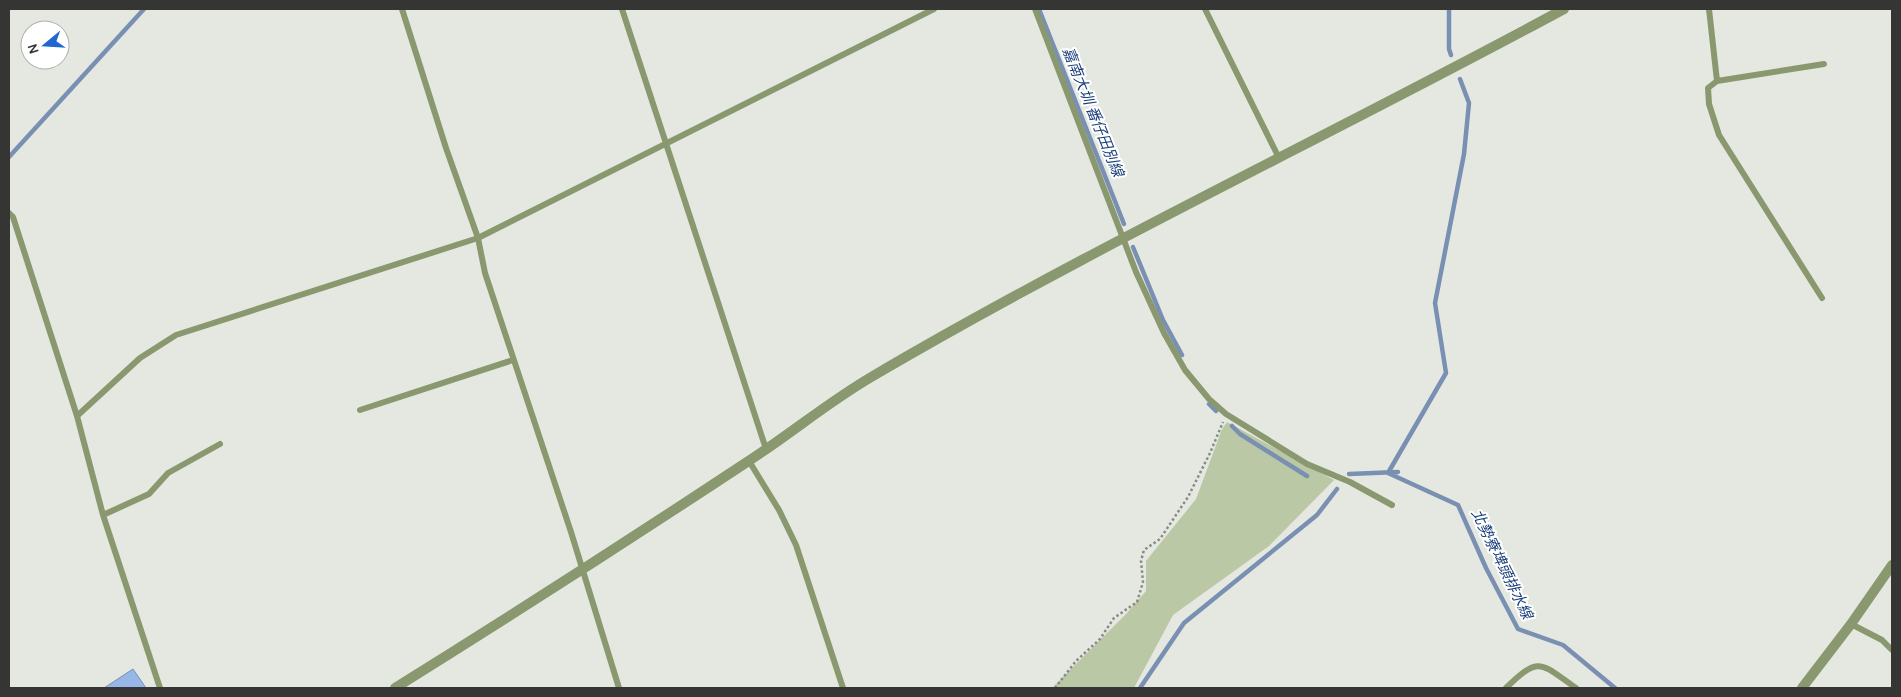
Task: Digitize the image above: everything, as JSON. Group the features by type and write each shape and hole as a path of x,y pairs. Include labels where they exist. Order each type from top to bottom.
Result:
{"street":[{"path":"395,688 750,461 840,396 878,373 1124,237 1564,9"},
{"path":"1802,688 1851,624 1892,565"}],"lane":[{"path":"402,9 478,238 485,273 619,688"},
{"path":"622,9 766,449"},
{"path":"77,416 140,358 176,334 478,238 934,9"},
{"path":"1035,9 1136,272 1160,325 1185,370 1209,400 1226,414 1307,464 1350,482 1392,505"},
{"path":"1205,9 1279,158"},
{"path":"1709,9 1717,81"},
{"path":"1822,298 1720,135 1709,104 1708,88 1717,81 1824,64"},
{"path":"9,213 13,217 77,416 103,515 160,688"},
{"path":"360,410 513,360"},
{"path":"103,515 149,494 168,472 220,444"},
{"path":"750,461 779,510 796,545 843,688"},
{"path":"1851,624 1882,640 1892,650"},
{"path":"1506,688 1528,668 1540,666 1576,688"}],"path":[{"path":"1055,688 1076,661 1100,639 1114,618 1137,602 1143,582 1141,561 1144,550 1160,539 1188,497 1210,453 1226,414"}],"green space":[{"path":"1227,422 1334,480 1269,546 1173,615 1134,688 1052,688 1126,614 1146,591 1146,561 1196,499 1222,429"}],"water":[{"path":"133,669 146,688 104,688"}],"waterway":[{"path":"9,157 144,9"},
{"name":"嘉南大圳 番仔田別線","path":"1039,9 1124,224"},
{"path":"1449,9 1449,49 1451,55"},
{"path":"1388,473 1446,373 1435,303 1464,154 1469,103 1460,79"},
{"name":"嘉南大圳 番仔田別線","path":"1133,247 1163,320 1182,355"},
{"name":"嘉南大圳 番仔田別線","path":"1209,404 1216,411"},
{"name":"嘉南大圳 番仔田別線","path":"1232,426 1240,434 1307,476"},
{"name":"北勢寮埤頭排水線","path":"1349,474 1398,472"},
{"name":"北勢寮埤頭排水線","path":"1388,473 1458,505 1486,568 1518,629 1563,645 1615,688"},
{"name":"北勢寮埤頭排水線","path":"1140,688 1184,623 1317,515 1337,489"}]}
